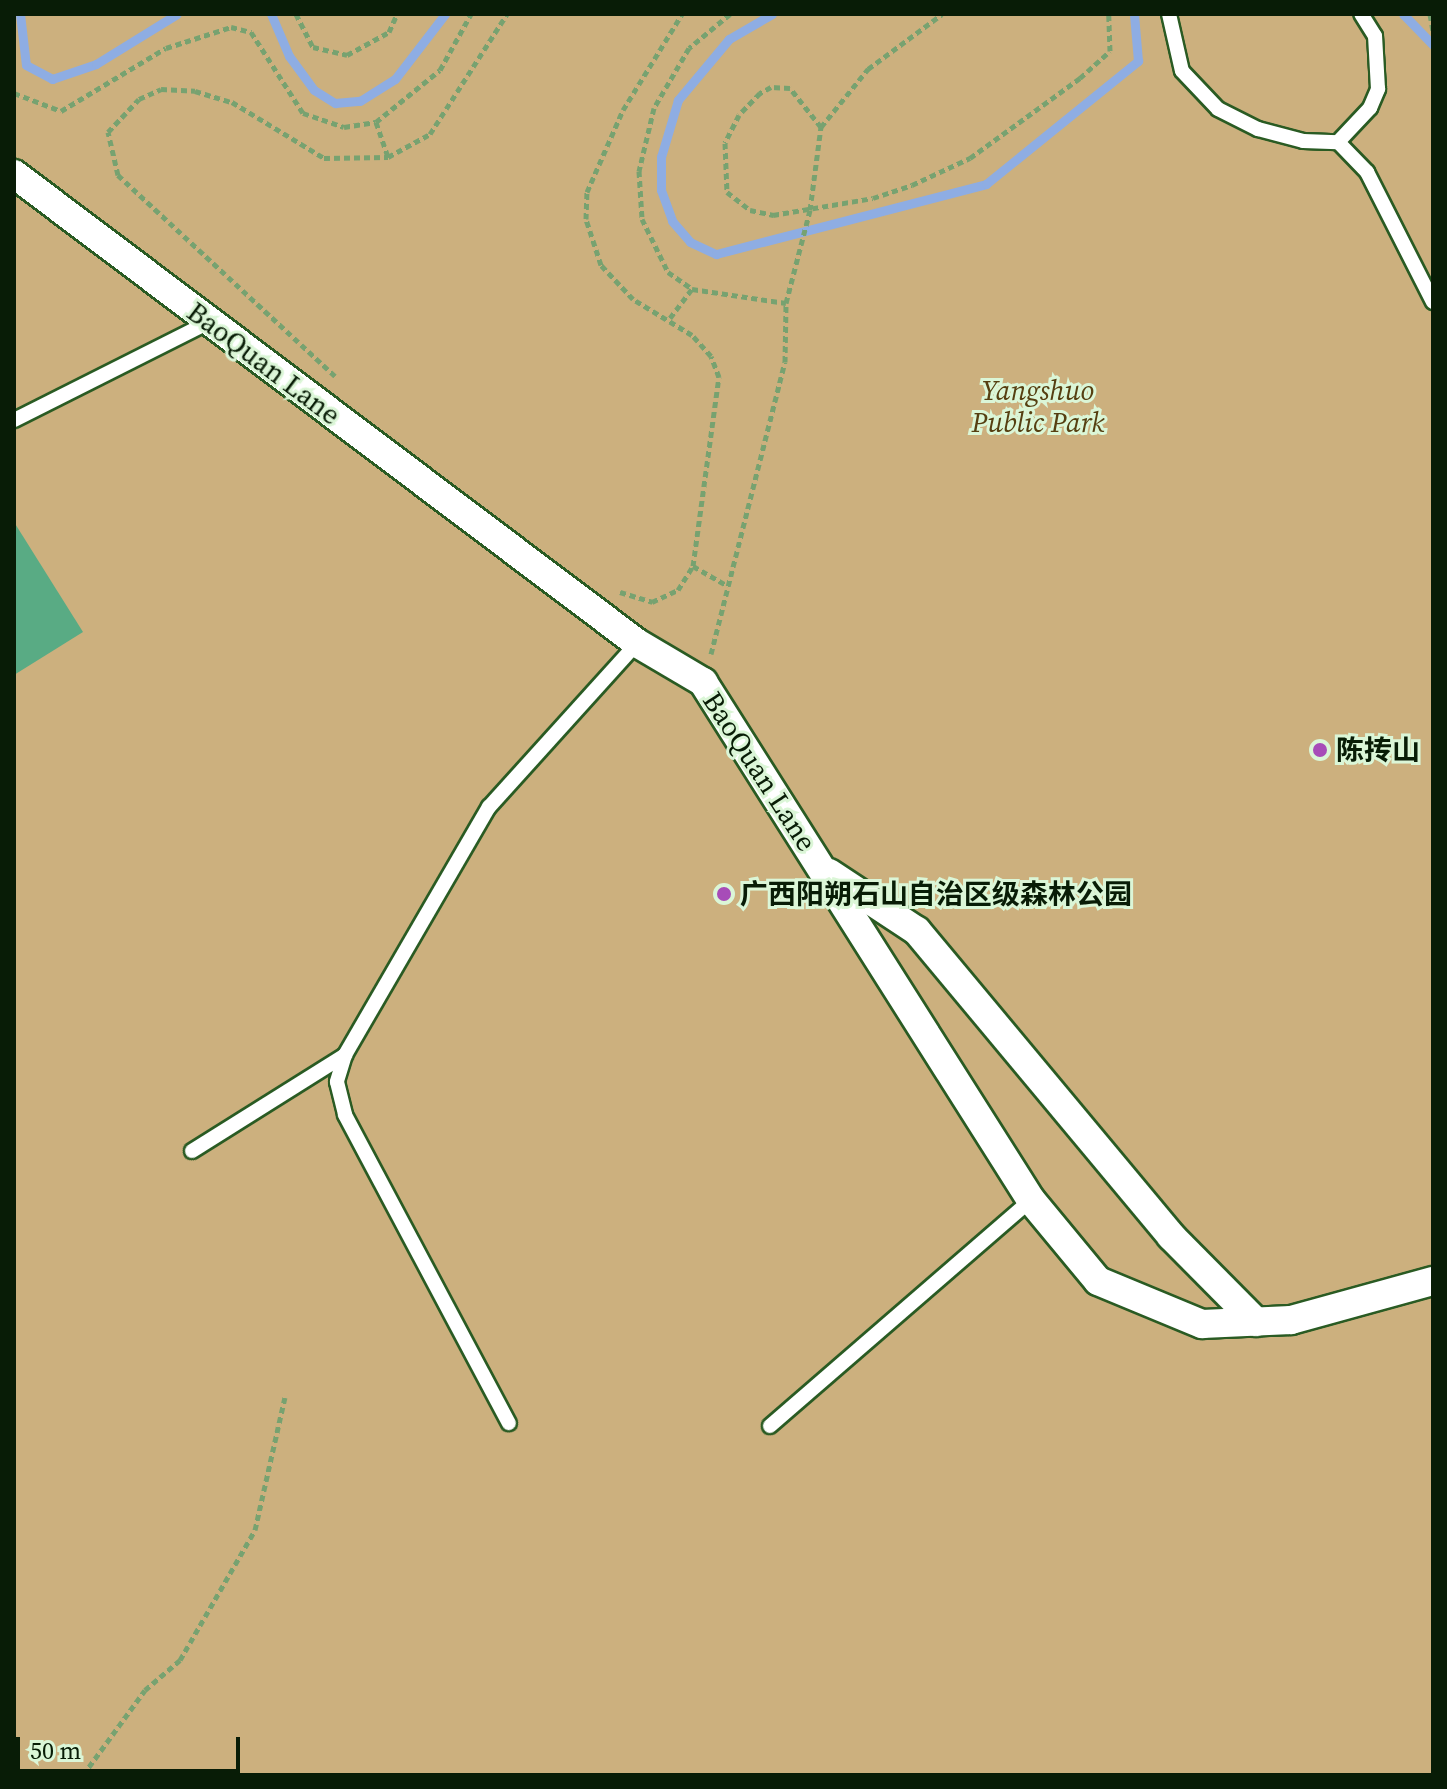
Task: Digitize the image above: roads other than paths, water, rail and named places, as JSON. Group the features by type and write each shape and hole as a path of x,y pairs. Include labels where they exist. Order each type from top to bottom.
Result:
{"street":[{"name":"BaoQuan Lane","path":"14,174 637,643 703,682 1031,1200 1098,1281 1202,1324 1291,1320 1433,1281"},
{"path":"822,868 917,931 1171,1236 1256,1322"}],"lane":[{"path":"1169,14 1182,71 1218,109 1258,129 1303,141 1338,142 1367,172 1433,302"},
{"path":"1338,142 1370,108 1378,89 1375,36 1361,14"},
{"path":"14,420 209,322"},
{"path":"509,1423 345,1115 337,1082 345,1055 489,807 637,643"},
{"path":"192,1151 345,1055"},
{"path":"770,1426 1031,1200"}],"waterway":[{"path":"20,14 26,65 52,79 96,64 177,14"},
{"path":"271,14 289,56 314,90 335,103 360,101 395,79 445,14"},
{"path":"772,14 729,39 678,100 661,157 661,190 672,221 690,242 716,254 986,184 1138,61 1134,14"},
{"path":"1403,14 1433,45"}],"place":[{"name":"陈抟山","path":"1320,750"},
{"name":"广西阳朔石山自治区级森林公园","path":"724,894"}],"park label":[{"name":"Yangshuo Public Park","path":"1038,406"}]}
